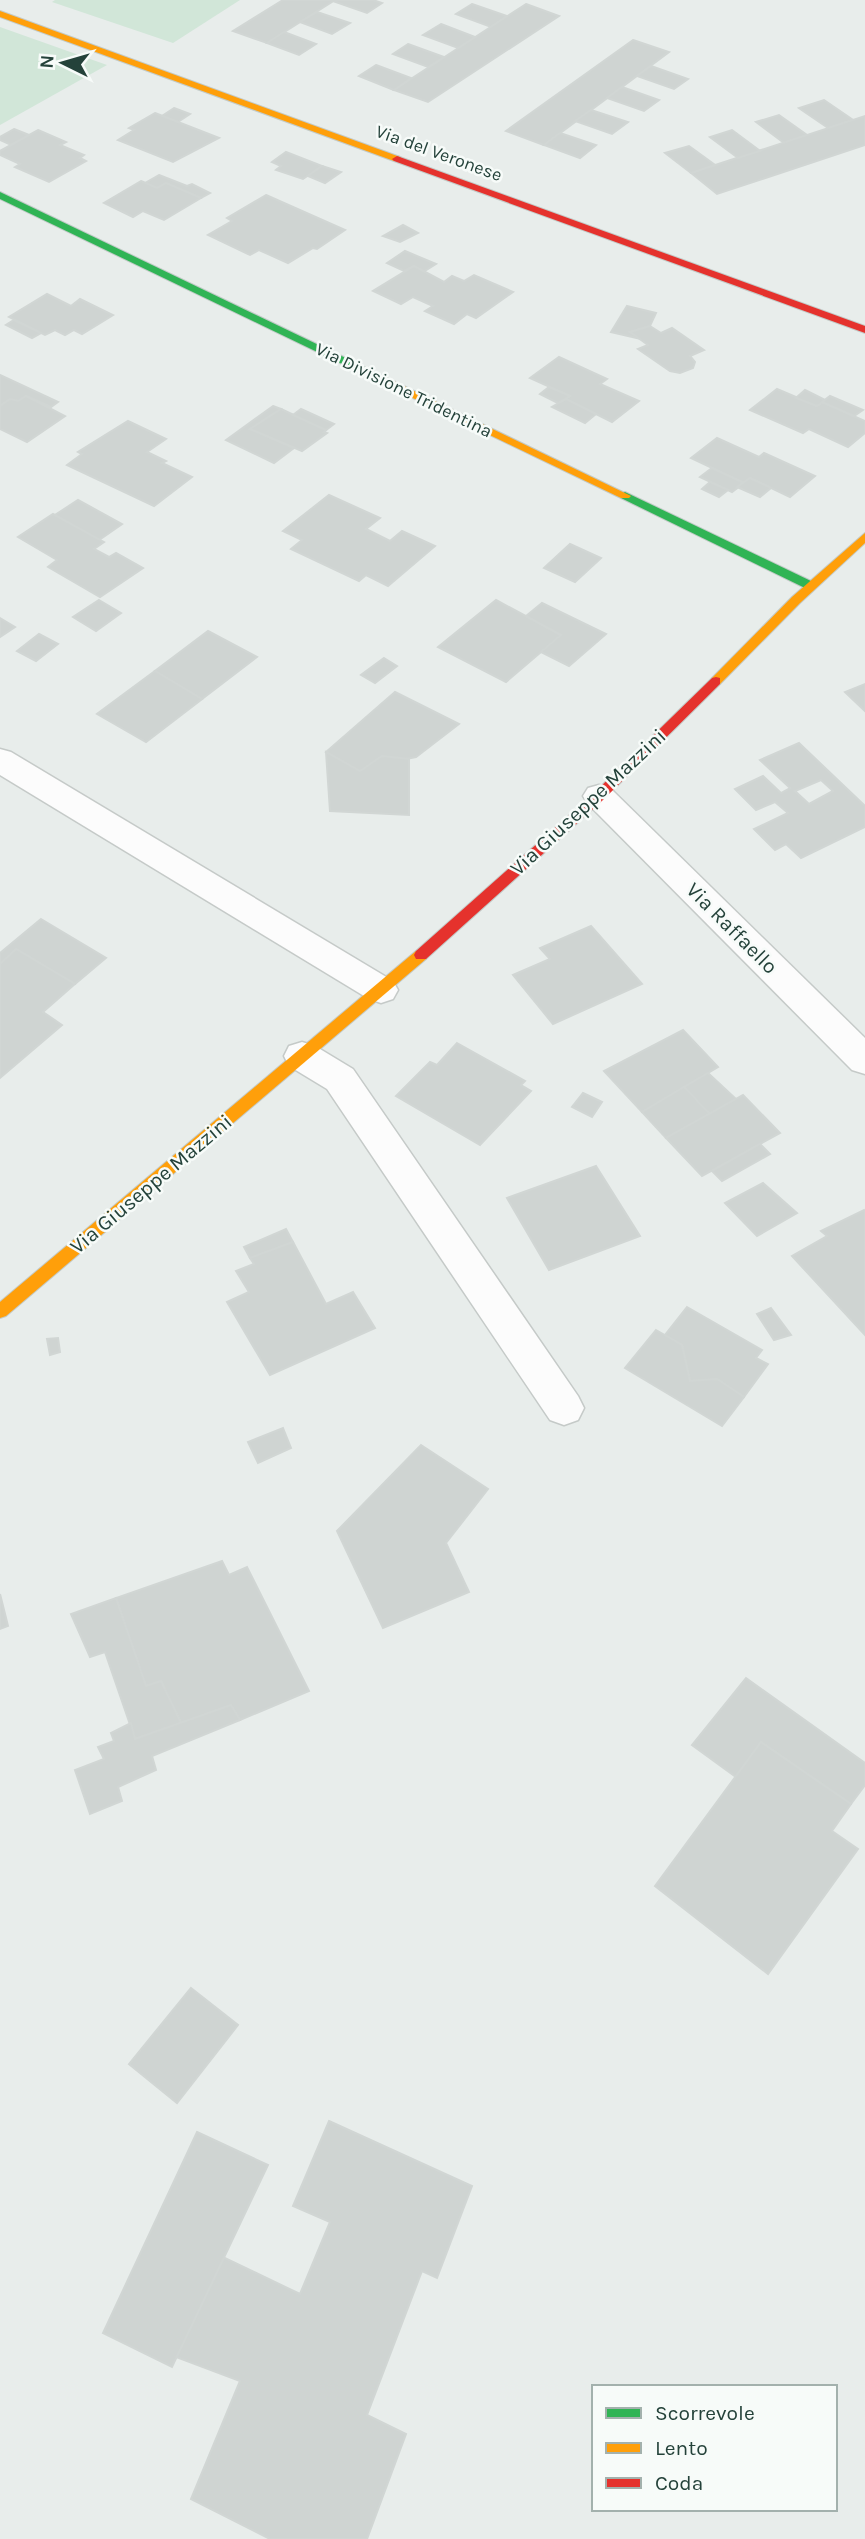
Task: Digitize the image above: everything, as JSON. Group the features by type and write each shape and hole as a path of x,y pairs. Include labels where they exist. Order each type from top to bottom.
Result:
{"street":[{"name":"Via del Veronese","path":"0,14 865,330"},
{"name":"Via Divisione Tridentina","path":"0,195 809,585"},
{"name":"Via Giuseppe Mazzini","path":"0,1311 381,990 599,796 809,585 865,537"},
{"path":"0,760 381,990"},
{"name":"Via Raffaello","path":"599,796 865,1060"},
{"path":"302,1056 340,1079 564,1408"}],"green space":[{"path":"240,0 173,43 52,2"},
{"path":"0,27 107,65 0,125"}],"building":[{"path":"283,0 335,0 267,43 233,31"},
{"path":"373,0 382,3 367,13 333,1"},
{"path":"472,4 507,16 491,27 456,14"},
{"path":"526,4 559,16 428,102 394,90"},
{"path":"317,12 350,23 332,34 300,22"},
{"path":"441,24 475,37 458,48 423,35"},
{"path":"284,32 316,44 299,55 267,43"},
{"path":"633,40 669,52 544,145 506,131"},
{"path":"408,44 444,57 428,67 393,54"},
{"path":"376,65 411,78 394,90 359,76"},
{"path":"651,66 688,79 674,89 637,76"},
{"path":"622,87 659,100 644,111 607,98"},
{"path":"824,100 853,120 828,128 799,108"},
{"path":"174,108 190,114 178,122 162,116"},
{"path":"591,110 628,122 612,134 575,121"},
{"path":"155,113 219,138 173,162 118,140 134,130 129,128"},
{"path":"779,115 807,135 784,143 756,122"},
{"path":"865,116 865,145 717,194 691,173"},
{"path":"14,129 29,135 11,145 0,140 0,137"},
{"path":"38,130 66,142 60,145 84,155 80,158 86,161 49,182 15,167 20,164 0,155 0,151"},
{"path":"732,130 760,151 738,158 710,137"},
{"path":"560,133 596,145 580,158 544,145"},
{"path":"689,146 715,165 691,173 665,153"},
{"path":"286,152 322,166 303,179 276,170 281,166 272,162"},
{"path":"322,166 341,172 325,183 308,176"},
{"path":"159,175 187,186 192,184 210,193 201,198 166,183 157,188 145,183"},
{"path":"141,181 157,188 166,183 201,198 164,220 143,211 133,217 104,203"},
{"path":"266,195 345,230 317,249 313,248 288,263 259,250 250,255 208,235 232,221 227,218"},
{"path":"403,225 418,233 400,242 383,236"},
{"path":"405,251 436,264 423,272 414,266 404,271 387,263"},
{"path":"414,266 444,282 452,276 464,281 474,275 513,292 476,318 467,314 454,324 425,311 433,306 413,297 401,304 373,291"},
{"path":"47,294 71,306 80,299 113,315 82,334 74,330 65,335 55,330 45,335 9,317"},
{"path":"627,306 656,313 650,326 630,332 641,339 611,332"},
{"path":"14,320 41,333 32,338 6,325"},
{"path":"650,326 661,333 672,328 704,350 690,356 695,362 693,368 680,373 670,371 638,349 648,345 630,332"},
{"path":"559,357 607,379 600,384 639,401 612,422 566,399 570,396 530,378"},
{"path":"0,375 58,402 51,407 26,396 18,401 10,399 0,406"},
{"path":"549,387 570,396 558,403 540,394"},
{"path":"777,389 817,406 822,402 865,421 865,433 848,447 809,429 803,433 750,410"},
{"path":"805,390 825,400 817,406 796,398"},
{"path":"26,396 65,416 27,442 0,429 0,406 10,399 18,401"},
{"path":"830,396 863,410 854,416 822,402"},
{"path":"566,399 596,414 585,423 552,407"},
{"path":"273,406 281,409 250,429 294,448 274,463 226,440"},
{"path":"281,409 326,430 324,432 327,433 302,451 250,429"},
{"path":"301,409 334,424 326,430 293,415"},
{"path":"128,421 166,439 147,452 166,461 162,463 192,477 154,506 67,465 82,454 78,452"},
{"path":"717,438 759,457 764,453 815,476 790,497 750,478 744,483 691,458"},
{"path":"712,468 744,483 732,492 700,477"},
{"path":"750,478 771,488 760,497 737,487"},
{"path":"710,482 728,490 719,497 702,489"},
{"path":"329,495 380,518 366,529 390,541 402,531 435,546 388,586 366,575 359,581 291,549 302,540 283,531"},
{"path":"78,500 122,524 99,540 55,515"},
{"path":"53,514 104,542 94,549 109,557 116,553 143,568 100,597 48,567 57,560 18,537"},
{"path":"570,544 601,558 575,582 544,568"},
{"path":"99,600 121,613 96,631 73,617"},
{"path":"496,600 561,635 506,682 438,647"},
{"path":"542,603 606,634 569,666 541,652 561,635 526,616"},
{"path":"0,618 15,627 0,637"},
{"path":"208,631 257,657 202,699 155,671"},
{"path":"39,634 58,644 36,661 17,651"},
{"path":"384,658 397,666 375,683 361,675"},
{"path":"155,671 202,699 146,742 97,714"},
{"path":"865,684 865,711 845,692"},
{"path":"395,692 459,724 416,757 401,760 382,756 360,771 326,752"},
{"path":"799,743 865,806 865,827 801,858 786,844 775,850 754,829 788,813 775,802 756,810 735,789 763,776 781,793 790,788 760,760","holes":["821,780 833,791 809,804 795,791"]},
{"path":"326,752 360,771 382,756 409,759 409,815 330,811"},
{"path":"41,919 106,958 75,984 16,949 2,963 0,953"},
{"path":"591,926 642,984 553,1024 513,975 550,959 540,948"},
{"path":"16,949 75,984 43,1012 62,1025 0,1078 0,964"},
{"path":"683,1030 718,1067 642,1112 604,1071"},
{"path":"457,1043 525,1081 521,1085 531,1091 480,1145 396,1096 430,1062 437,1065"},
{"path":"708,1073 736,1099 710,1114 684,1087"},
{"path":"684,1087 710,1114 666,1138 642,1112"},
{"path":"583,1093 602,1102 592,1117 572,1107"},
{"path":"743,1095 780,1133 702,1176 666,1138"},
{"path":"760,1144 770,1154 722,1181 712,1171"},
{"path":"596,1166 640,1236 549,1270 507,1198"},
{"path":"763,1183 797,1213 757,1236 725,1203"},
{"path":"864,1210 865,1335 792,1256 827,1236 821,1231"},
{"path":"286,1229 293,1242 250,1258 244,1247"},
{"path":"293,1242 326,1304 353,1292 375,1328 270,1375 227,1302 249,1292 236,1271 254,1264 250,1258"},
{"path":"687,1307 762,1350 756,1358 768,1364 744,1397 717,1379 690,1381 682,1345 665,1335"},
{"path":"771,1308 791,1335 774,1340 757,1314"},
{"path":"656,1330 682,1345 690,1381 717,1379 744,1397 722,1426 625,1368"},
{"path":"58,1338 60,1352 50,1355 47,1339"},
{"path":"283,1428 291,1448 258,1463 248,1442"},
{"path":"421,1445 488,1489 446,1543 469,1592 383,1628 337,1531"},
{"path":"222,1561 229,1575 247,1567 309,1691 240,1720 231,1705 181,1723 161,1681 146,1686 116,1598"},
{"path":"0,1594 8,1626 0,1629"},
{"path":"116,1598 146,1686 161,1681 181,1723 135,1739 105,1652 90,1657 71,1614"},
{"path":"746,1678 865,1763 865,1785 851,1804 761,1742 736,1777 692,1745"},
{"path":"231,1705 240,1720 152,1756 156,1770 118,1787 122,1801 90,1814 75,1770 104,1759 98,1747 114,1741 111,1733 131,1723 135,1739"},
{"path":"761,1742 851,1804 832,1831 858,1849 768,1974 655,1886"},
{"path":"191,1988 238,2025 177,2103 129,2064"},
{"path":"329,2121 472,2186 437,2278 422,2271 367,2415 406,2434 367,2539 270,2539 191,2499 240,2381 176,2357 223,2257 300,2294 330,2222 293,2206"},
{"path":"197,2132 268,2165 172,2367 103,2333"}],"traffic: fast":[{"path":"0,195 371,374"},
{"path":"625,496 809,585"}],"traffic: slow":[{"path":"0,14 397,159"},
{"path":"371,374 625,496"},
{"path":"716,681 796,600 865,537"},
{"path":"0,1311 421,955"}],"traffic: jam":[{"path":"397,159 865,330"},
{"path":"421,955 598,797 716,681"}]}
